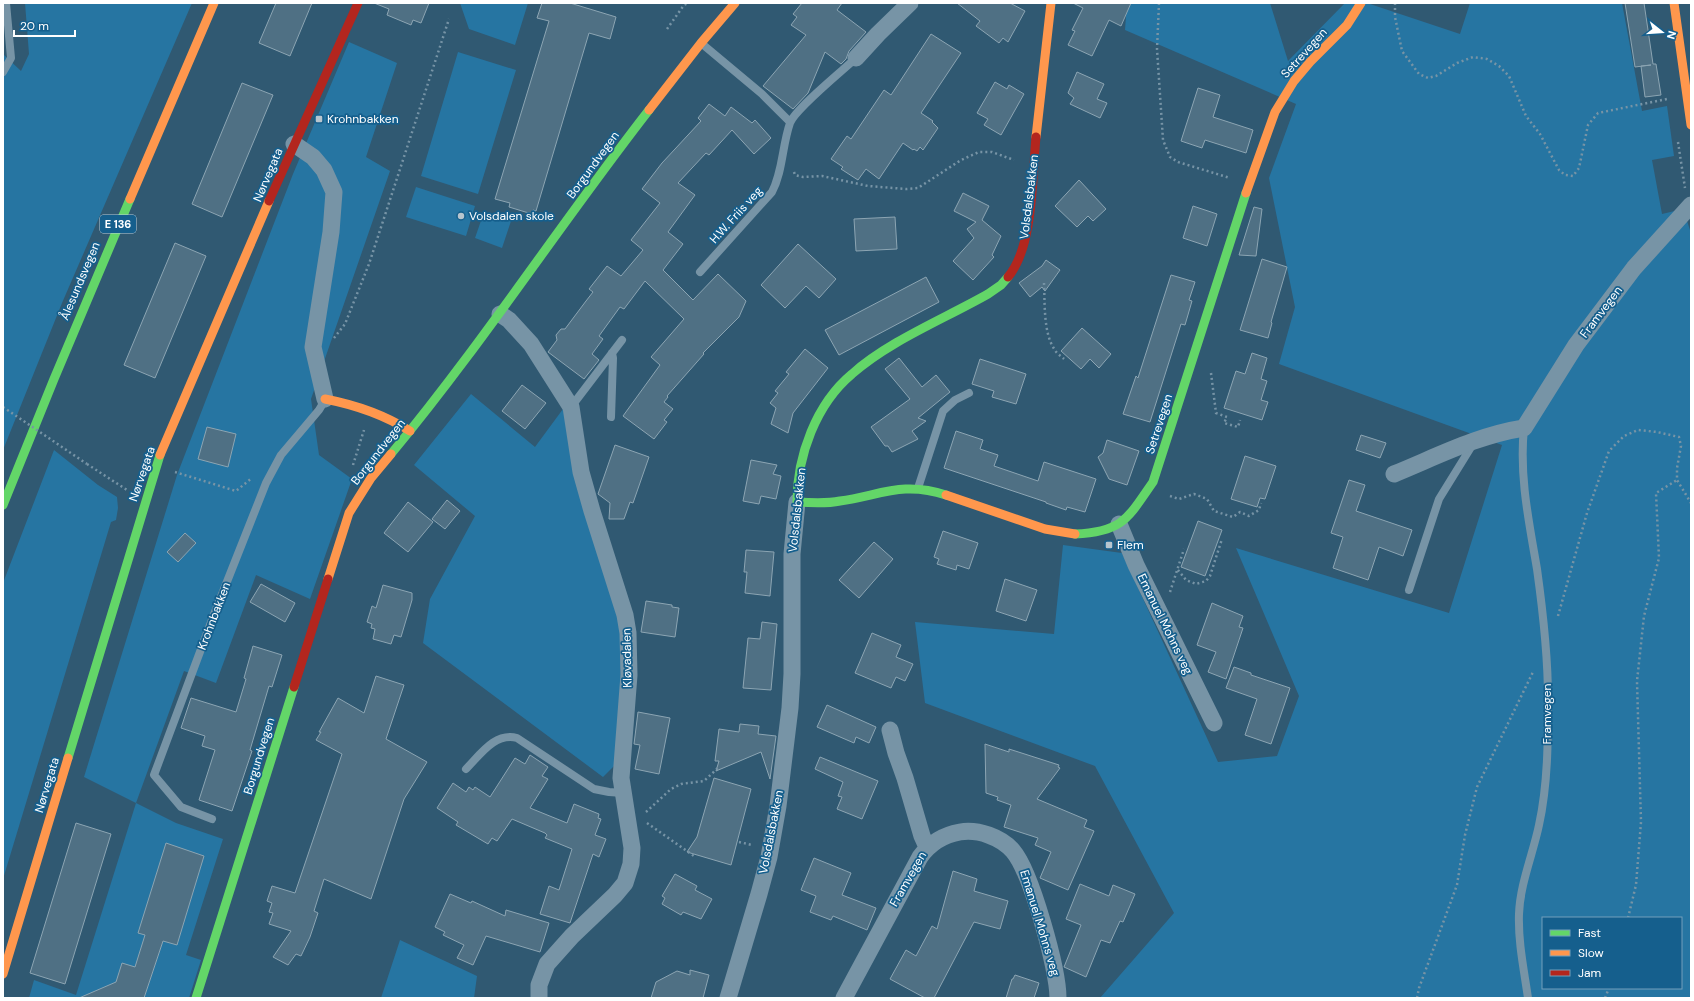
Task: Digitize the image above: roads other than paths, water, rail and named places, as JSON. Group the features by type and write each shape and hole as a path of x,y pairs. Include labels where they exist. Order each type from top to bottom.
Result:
{"main road":[{"name":"Ålesundsvegen","path":"3,505 99,266 214,3"},
{"name":"Nørvegata","path":"3,974 156,464 294,144 358,3"},
{"name":"Borgundvegen","path":"196,998 349,513 371,478 410,431 500,314 604,169 701,43 735,3"},
{"name":"Volsdalsbakken","path":"797,502 799,473 806,445 826,406 847,379 864,365 895,345 988,294 1001,285 1019,261 1030,212 1036,139 1051,3"},
{"name":"Setrevegen","path":"797,502 822,503 847,501 899,487 918,488 939,493 1063,534 1091,535 1119,524 1134,511 1152,482 1241,208 1275,112 1294,80 1347,25 1361,3"},
{"path":"1674,3 1691,125"},
{"path":"325,399 353,404 371,410 390,418 410,431"}],"street":[{"path":"856,58 910,3"},
{"path":"294,144 313,157 324,170 334,192 331,232 313,347 325,399"},
{"name":"Framvegen","path":"1524,428 1576,345 1634,268 1691,205"},
{"name":"Kløvadalen","path":"500,314 509,320 531,344 571,407 581,472 625,615 628,633 629,675 621,778 622,793 634,817 631,864 625,883 615,895 572,936 547,964 540,985 539,998"},
{"path":"1394,474 1475,441 1504,432 1524,428"},
{"name":"Volsdalsbakken","path":"728,998 769,857 778,806 791,688 792,554 797,502"},
{"name":"Emanuel Mohns veg","path":"1119,524 1136,565 1214,723"},
{"name":"Framvegen","path":"844,998 906,881 926,847 890,730"},
{"name":"Emanuel Mohns veg","path":"926,847 952,833 965,831 975,832 1006,843 1014,852 1025,870 1041,921 1053,962 1058,985 1058,998"}],"lane":[{"path":"3,72 11,58 6,3"},
{"path":"701,43 762,94 790,122 816,94 856,58"},
{"name":"H.W. Friis veg","path":"700,272 772,192 778,181 790,122"},
{"path":"571,407 622,340"},
{"path":"611,416 612,353"},
{"path":"918,488 943,411 955,400 969,393"},
{"name":"Krohnbakken","path":"212,819 181,807 154,775 213,617 266,483 281,455 319,410 325,399"},
{"name":"Framvegen","path":"1524,428 1522,481 1547,642 1548,698 1547,768 1539,824 1519,912 1522,963 1528,998"},
{"path":"1409,590 1439,499 1465,460 1475,441"},
{"path":"466,769 495,740 509,736 517,738 594,789 622,793"}],"place":[{"name":"Krohnbakken","path":"319,119"},
{"name":"Volsdalen skole","path":"461,216"},
{"name":"Flem","path":"1109,545"}]}
